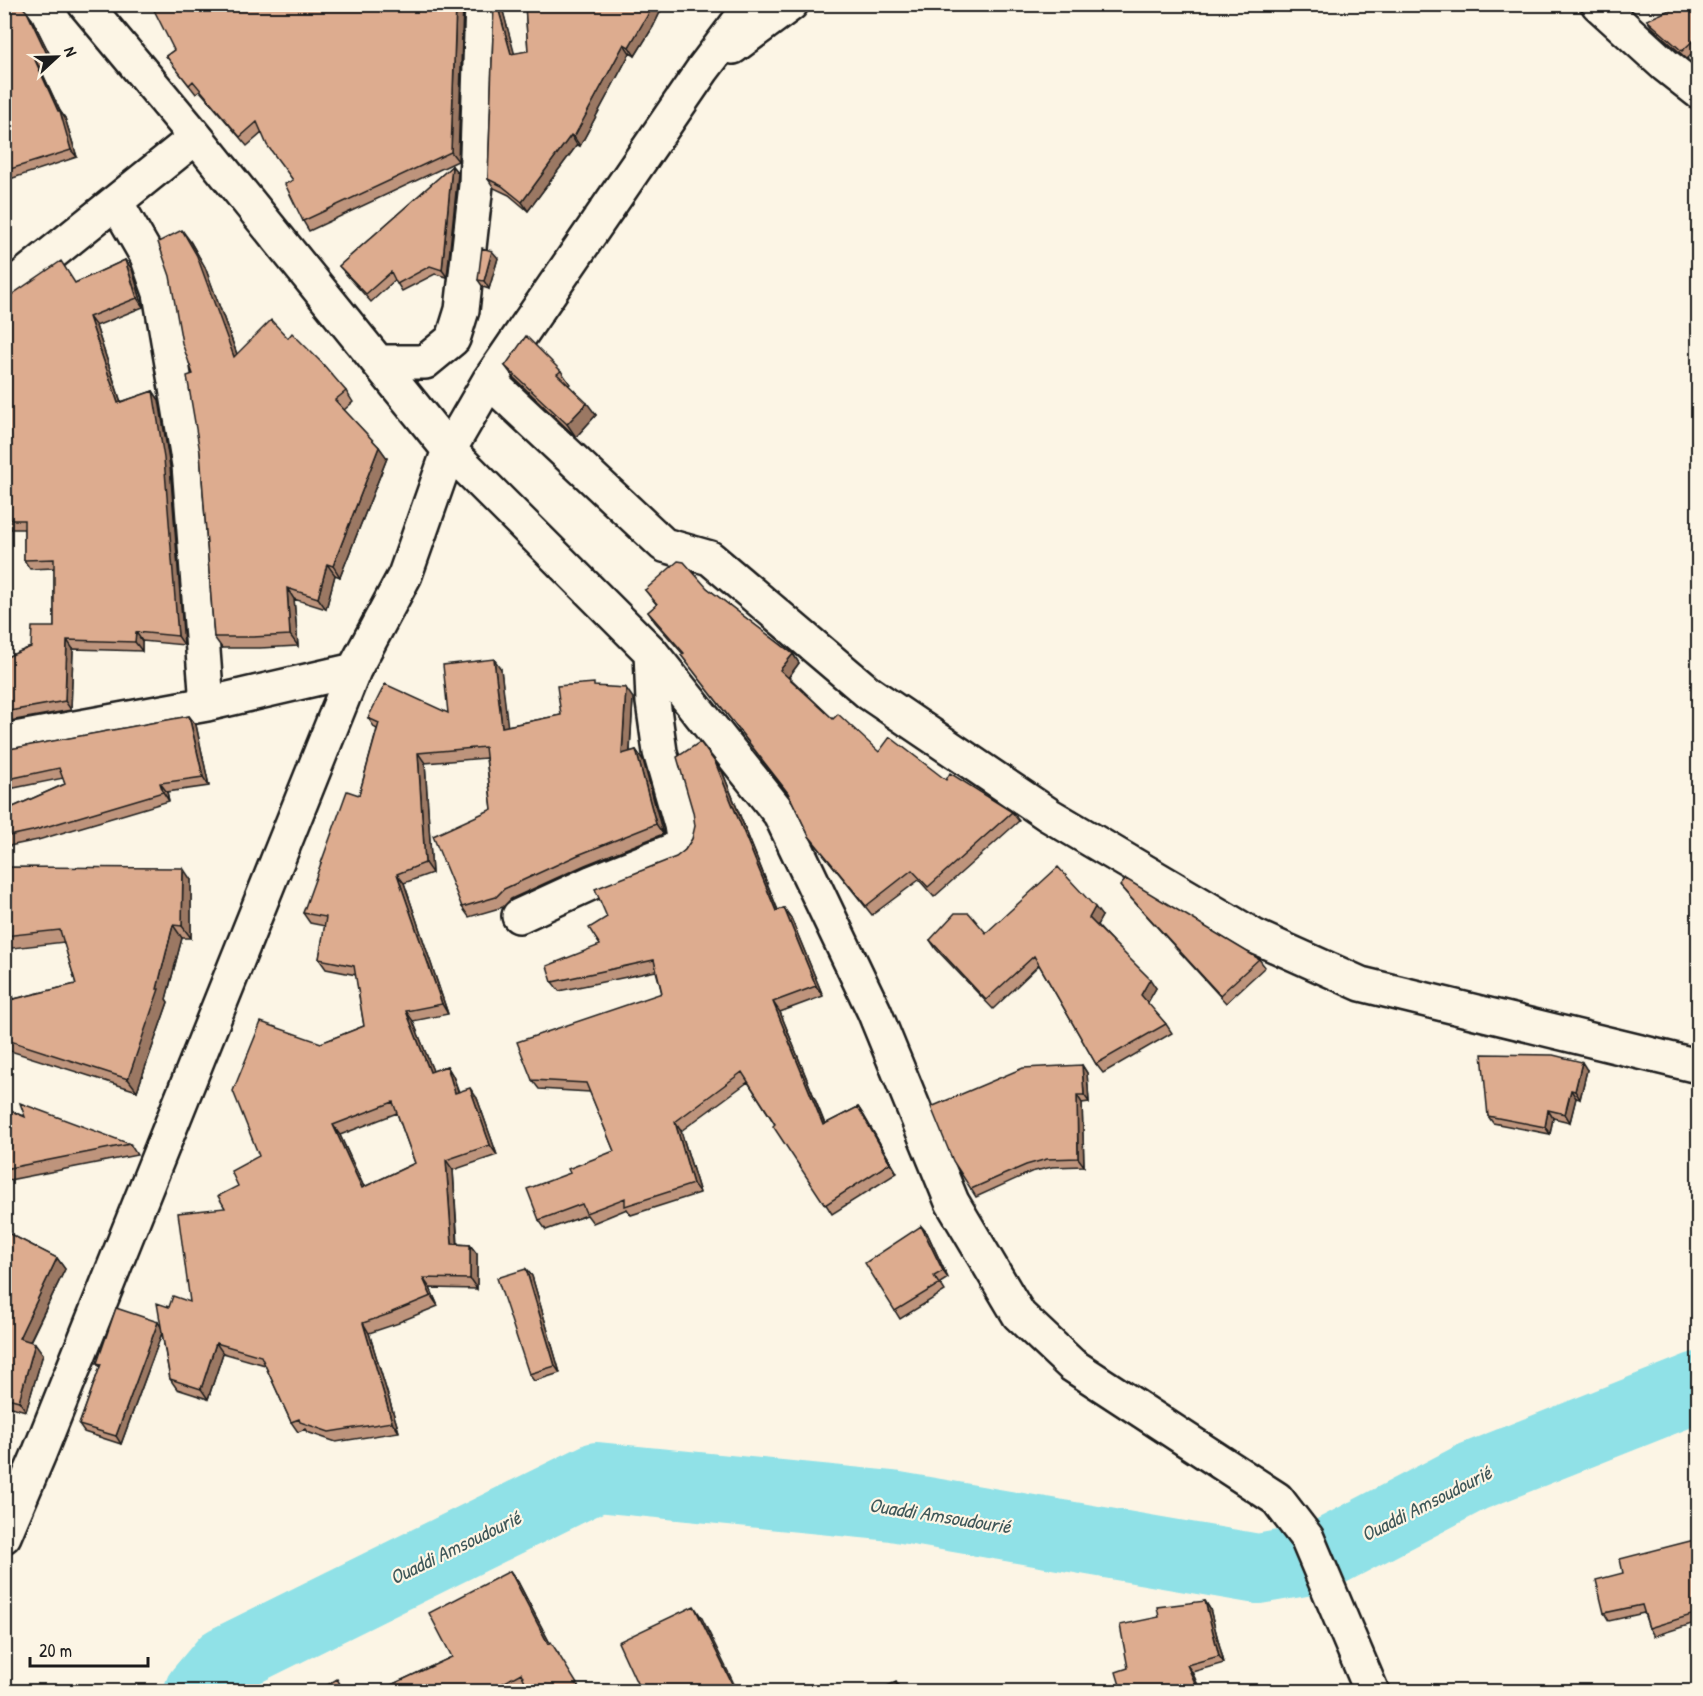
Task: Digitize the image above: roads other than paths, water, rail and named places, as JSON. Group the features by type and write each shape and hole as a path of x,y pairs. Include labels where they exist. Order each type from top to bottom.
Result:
{"street":[{"path":"85,4 196,137 449,450 651,652 780,814 874,1011 952,1202 1019,1315 1072,1365 1277,1499 1308,1538 1372,1692"},
{"path":"379,362 425,362 453,339 462,310 477,185 482,4"},
{"path":"4,1536 354,670 405,575 449,450 489,381 703,69 752,4"},
{"path":"703,69 791,4"},
{"path":"1598,4 1698,92"},
{"path":"4,292 196,137"},
{"path":"116,202 147,256 160,293 189,465 207,704"},
{"path":"489,381 664,545 710,558 869,693 1049,815 1254,936 1361,984 1698,1066"},
{"path":"519,916 593,882 676,849 683,837 660,752 653,702 651,652"},
{"path":"4,741 207,704 354,670"}],"waterway":[{"name":"Ouaddi Amsoudourié","path":"199,1692 225,1661 597,1477 892,1506 1258,1569 1316,1559 1472,1477 1698,1387"}]}
